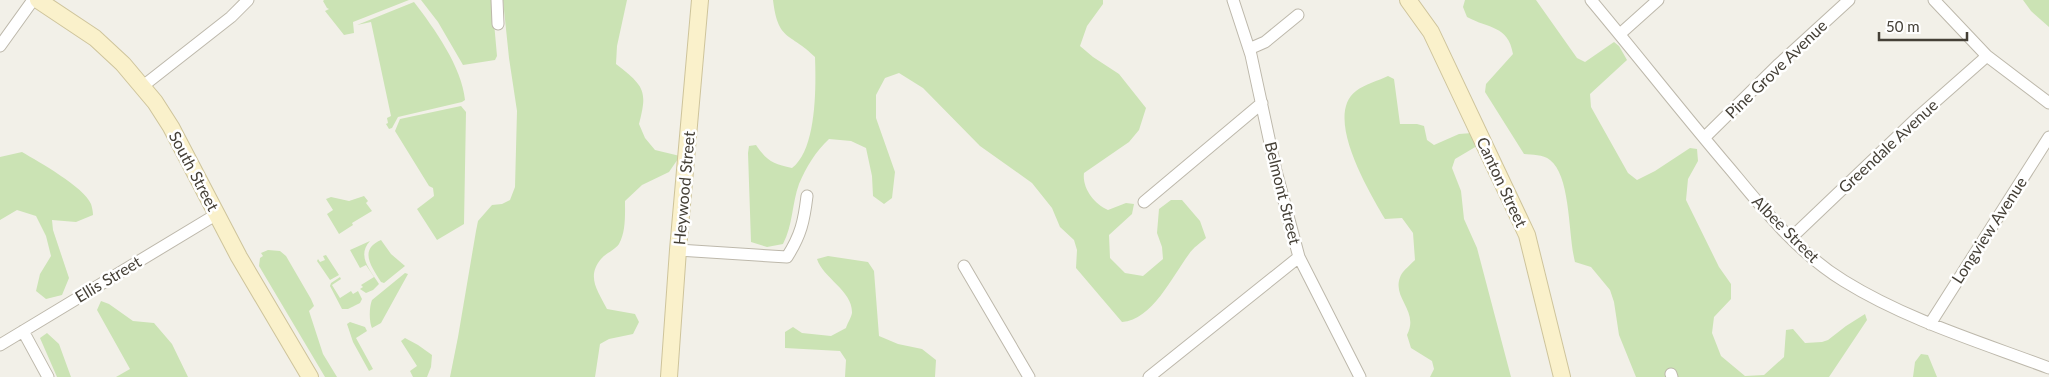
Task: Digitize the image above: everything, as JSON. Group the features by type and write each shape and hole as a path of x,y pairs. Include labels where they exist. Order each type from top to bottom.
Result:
{"street":[{"path":"0,46 33,0"},
{"name":"South Street","path":"38,0 95,38 143,86 171,127 271,313 310,377"},
{"path":"143,86 231,17 248,0"},
{"path":"497,0 498,24"},
{"name":"Heywood Street","path":"669,377 700,0"},
{"name":"Belmont Street","path":"1233,0 1249,49 1280,188 1299,257 1360,377"},
{"name":"Canton Street","path":"1408,0 1431,32 1526,235 1562,377"},
{"name":"Albee Street","path":"1591,0 1758,203 1808,255 1843,280 1882,302 1930,324 2049,368"},
{"path":"1620,34 1658,0"},
{"name":"Pine Grove Avenue","path":"1704,138 1779,64 1849,0"},
{"path":"1934,0 1987,56 2049,102"},
{"path":"1249,49 1265,42 1298,15"},
{"name":"Greendale Avenue","path":"1791,238 1919,116 1987,56"},
{"path":"1144,202 1262,103"},
{"name":"Longview Avenue","path":"1930,324 2049,137"},
{"path":"678,250 787,257 798,239 803,226 807,196"},
{"name":"Ellis Street","path":"0,345 217,214"},
{"path":"1149,377 1299,257"},
{"path":"964,266 1028,377"},
{"path":"23,331 48,377"}],"green space":[{"path":"324,0 409,0 353,22 354,33 344,35 325,11 329,9"},
{"path":"421,0 492,0 497,56 495,60 463,65 438,22"},
{"path":"503,0 627,0 617,46 616,64 633,78 641,90 643,103 639,124 645,138 655,150 680,156 669,172 642,185 625,201 625,223 619,244 601,259 594,272 597,290 607,309 635,314 639,322 633,334 609,339 600,344 595,377 450,377 478,221 492,205 502,204 510,200 515,187 517,111"},
{"path":"773,0 1103,0 1103,4 1087,26 1080,46 1119,74 1146,108 1139,130 1129,142 1084,173 1087,190 1098,204 1108,210 1126,203 1134,204 1132,214 1109,235 1110,258 1125,273 1143,276 1163,259 1162,247 1157,233 1159,209 1171,200 1182,200 1200,221 1206,238 1191,252 1152,306 1143,314 1122,322 1076,268 1077,250 1074,240 1060,227 1052,208 1032,183 980,146 923,88 899,73 885,78 876,95 876,118 895,172 892,198 884,204 873,196 872,176 866,148 851,141 829,139 808,165 799,184 789,229 783,244 767,247 751,242 749,146 756,145 771,161 792,168 800,159 806,147 811,132 815,100 815,57 782,30 775,13"},
{"path":"1465,0 1536,0 1577,58 1585,62 1614,42 1619,46 1627,60 1590,94 1591,107 1628,173 1637,180 1655,171 1690,148 1697,149 1698,161 1688,179 1686,200 1719,267 1731,284 1731,299 1714,317 1712,333 1721,356 1745,376 1764,375 1784,357 1786,330 1793,329 1805,343 1822,342 1828,340 1865,314 1867,320 1829,377 1636,377 1619,335 1614,302 1610,290 1591,267 1575,262 1568,207 1562,179 1557,168 1550,160 1544,157 1524,154 1485,92 1486,84 1513,54 1507,38 1496,29 1467,17 1463,7"},
{"path":"2023,0 2049,0 2049,27 2031,11"},
{"path":"414,2 453,61 463,87 465,100 398,117 392,128 389,129 386,124 388,123 387,118 391,116 371,22 357,25"},
{"path":"1388,76 1394,79 1400,124 1424,126 1427,140 1434,145 1459,134 1472,133 1477,146 1455,159 1452,168 1461,191 1464,219 1477,248 1511,377 1430,377 1434,369 1432,361 1411,348 1407,335 1410,318 1401,298 1399,283 1402,273 1415,260 1413,233 1402,218 1385,219 1352,155 1344,118 1347,103 1356,91 1367,84"},
{"path":"461,106 466,112 464,224 437,240 417,209 434,196 433,188 429,186 395,131 400,119"},
{"path":"22,152 60,175 80,190 87,197 93,211 93,215 76,222 52,220 53,230 69,278 62,295 46,299 36,291 40,274 51,256 46,236 36,216 17,210 0,220 0,157"},
{"path":"364,196 368,201 366,203 372,211 352,223 353,225 339,234 327,214 333,210 326,199 331,197 349,201"},
{"path":"381,240 391,254 405,266 384,283 381,282 374,271 369,259 370,249"},
{"path":"370,241 364,252 366,263 379,284 373,290 366,293 360,289 363,287 361,285 374,277 366,265 360,268 350,250"},
{"path":"268,250 280,251 286,256 311,299 314,306 309,311 323,354 337,377 325,377 259,266 260,258 263,256 261,253"},
{"path":"326,255 339,275 330,280 317,261 318,259 320,262 325,260 323,256"},
{"path":"828,256 868,262 874,271 879,336 898,344 922,349 936,360 935,377 845,377 846,360 840,351 785,348 785,332 793,327 802,333 831,336 846,328 852,313 851,305 843,291 820,266 817,259"},
{"path":"405,273 408,274 381,323 372,328 370,306 372,300"},
{"path":"340,277 341,279 332,285 340,298 351,291 353,294 358,291 362,299 360,303 348,309 342,309 330,286 331,283"},
{"path":"101,301 109,304 133,321 154,323 172,344 188,377 116,377 130,369 97,310"},
{"path":"350,322 365,327 367,331 356,338 373,369 369,371 353,342 347,324"},
{"path":"47,333 59,344 71,377 57,377 40,338"},
{"path":"405,338 432,355 431,367 427,377 413,377 410,371 417,366 401,341"},
{"path":"1921,354 1928,355 1937,377 1913,377 1915,362"}]}
